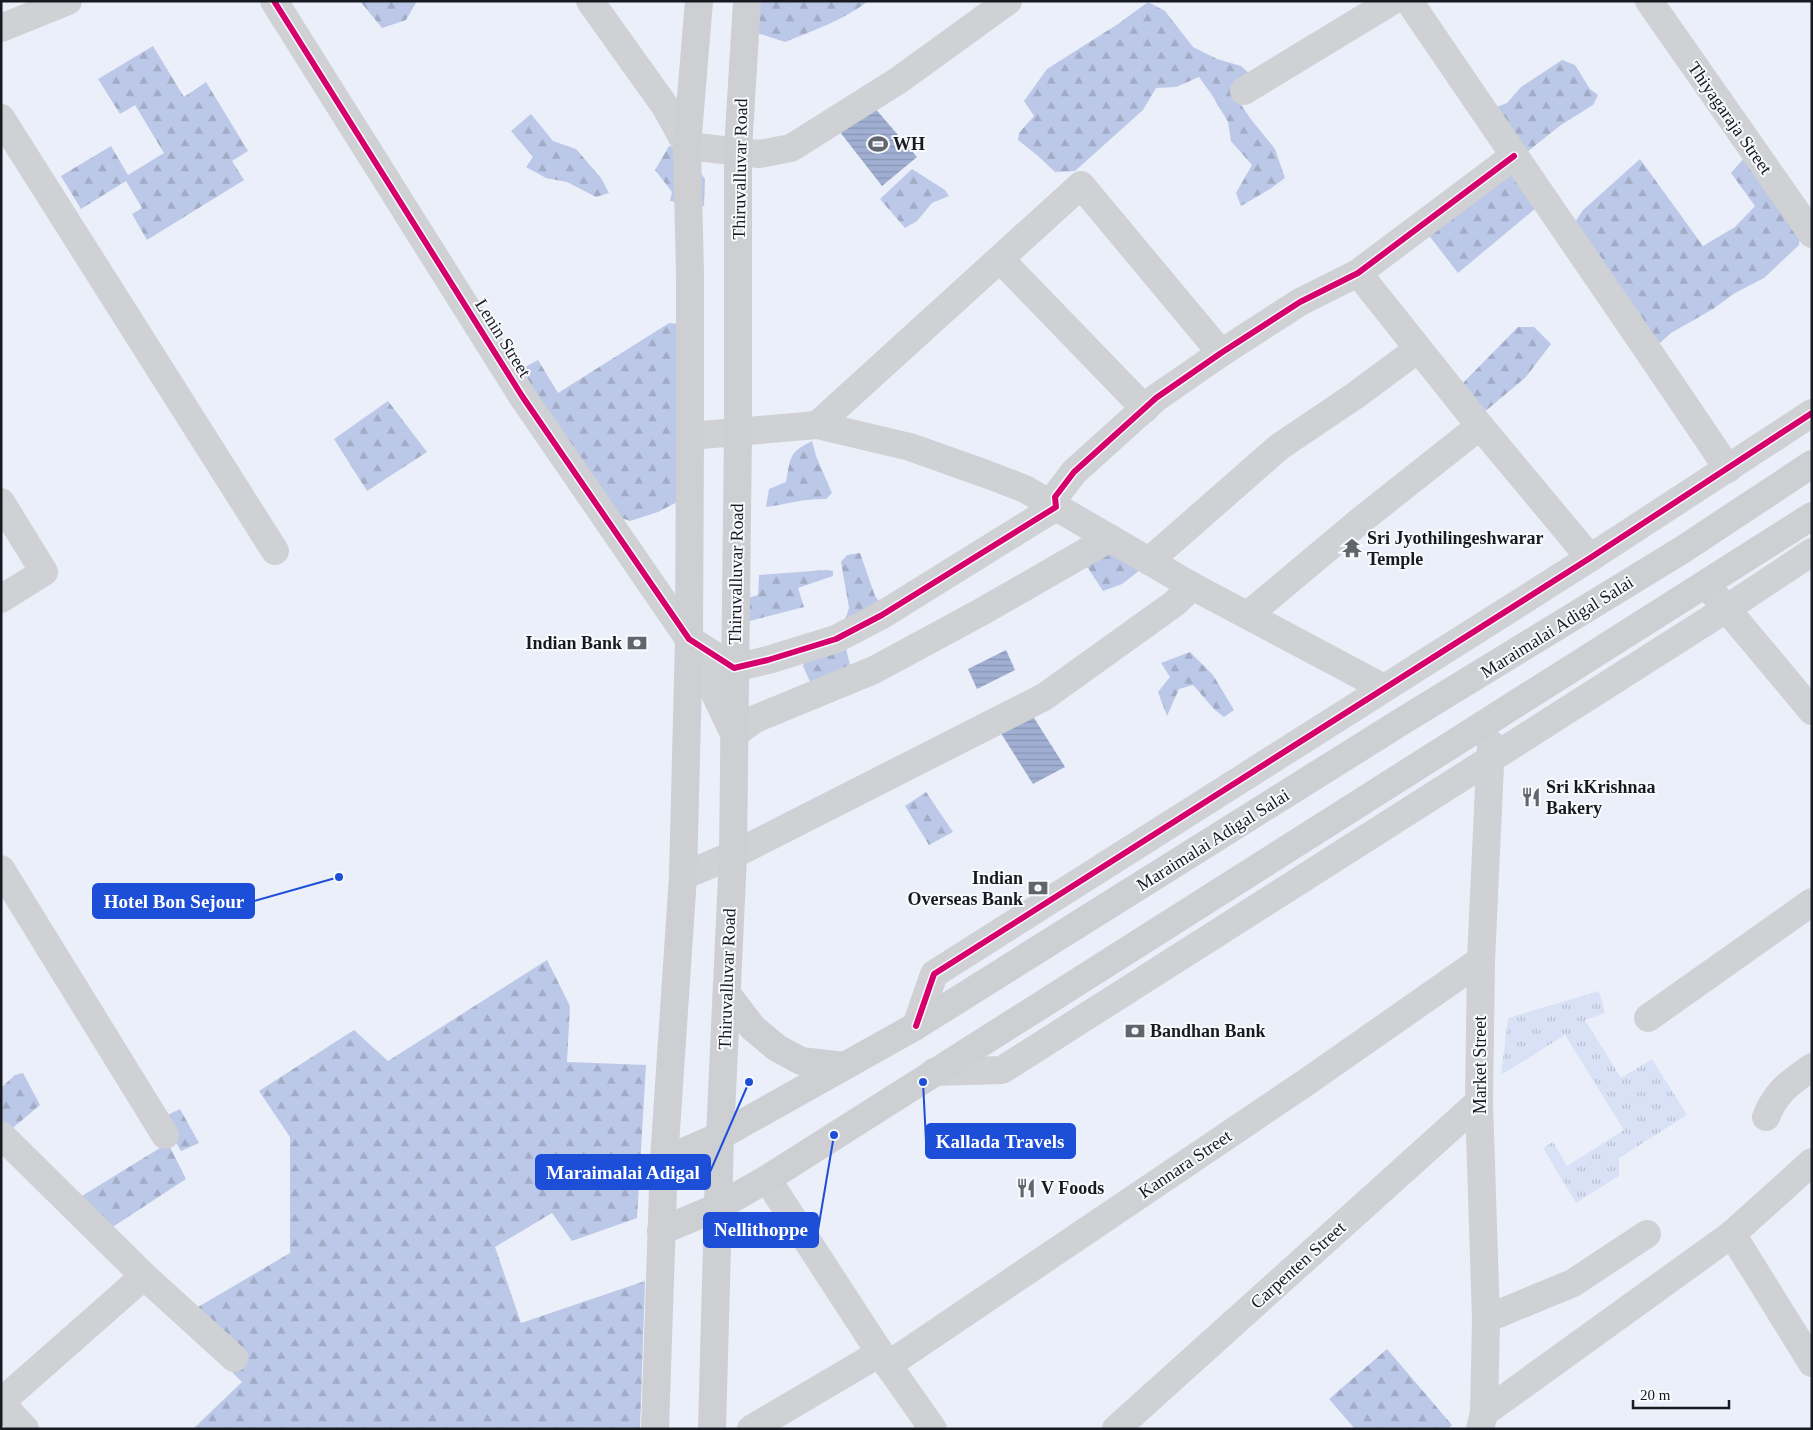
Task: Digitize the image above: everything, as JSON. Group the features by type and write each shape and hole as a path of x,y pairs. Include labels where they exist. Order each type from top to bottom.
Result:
{"main road":[{"path":"655,1429 664,1160 683,876 690,436 690,275 687,146 699,1"},
{"name":"Thiruvalluvar Road","path":"718,1207 733,855 738,431 738,150 747,1"},
{"name":"Maraimalai Adigal Salai","path":"664,1160 720,1136 916,1026 1682,550 1812,464"},
{"path":"661,1231 718,1207 767,1179 1812,516"},
{"path":"727,994 753,1028 777,1048 801,1061 844,1066"},
{"path":"712,1429 718,1207"}],"street":[{"path":"1,28 68,1"},
{"name":"Lenin Street","path":"274,1 522,396 688,639 734,668"},
{"path":"590,1 665,106 687,146 738,150 760,154 791,148 899,80 1008,1"},
{"path":"1244,92 1392,1"},
{"path":"1409,1 1728,469"},
{"name":"Thiyagaraja Street","path":"1649,1 1812,234"},
{"path":"1,118 275,551"},
{"path":"1056,507 1055,497 1074,472 1156,398 1300,302 1358,273 1514,156"},
{"path":"817,425 1081,185 1221,353"},
{"path":"1000,259 1145,409"},
{"path":"1358,273 1480,426 1590,558"},
{"path":"1149,561 1279,447 1356,395 1418,349"},
{"path":"916,1026 934,974 1590,558 1812,413"},
{"path":"690,436 817,425 910,447 1025,489 1192,586 1384,688"},
{"path":"1248,615 1360,521 1480,426"},
{"path":"1,502 44,572 1,599"},
{"path":"734,668 768,660 836,639 882,616 1056,507"},
{"path":"688,639 734,734 755,719 874,670 983,611 1110,538"},
{"path":"934,1072 1002,1070 1812,552"},
{"path":"1705,583 1812,711"},
{"path":"683,876 733,855 1044,697 1175,603 1192,586"},
{"name":"Market Street","path":"1482,1421 1486,1319 1479,1102 1481,960 1492,718"},
{"path":"1,869 165,1135"},
{"path":"1648,1018 1812,902"},
{"name":"Kannara Street","path":"751,1429 884,1359 1308,1080 1481,960"},
{"path":"1766,1116 1771,1104 1782,1089 1812,1067"},
{"name":"Carpenten Street","path":"1116,1429 1479,1102"},
{"path":"1,1135 144,1276 234,1358"},
{"name":"Market Street","path":"1482,1421 1732,1234 1812,1162"},
{"path":"767,1179 884,1359 933,1429"},
{"path":"1486,1319 1573,1283 1647,1234"},
{"path":"1732,1234 1812,1363"},
{"path":"25,1429 1,1402 144,1276"}],"green space":[{"path":"360,1 417,1 406,20 382,28"},
{"path":"754,1 868,1 839,19 785,42 757,33"},
{"path":"1148,2 1165,11 1193,47 1217,59 1241,66 1251,75 1232,91 1250,118 1275,149 1285,178 1241,206 1236,193 1252,165 1231,141 1228,122 1199,77 1176,87 1156,88 1143,110 1075,171 1055,172 1018,140 1019,133 1034,116 1024,101 1047,69 1118,24"},
{"path":"153,46 184,97 206,82 248,151 232,161 244,180 147,240 132,214 142,208 126,181 81,209 61,176 111,146 128,175 164,153 135,105 120,114 98,79"},
{"path":"1562,60 1575,65 1590,89 1598,95 1593,105 1561,125 1527,152 1494,108 1507,103 1521,87"},
{"path":"531,114 553,141 576,149 601,178 609,193 596,197 567,182 546,178 526,167 533,157 511,131"},
{"path":"669,146 684,150 705,179 704,206 670,201 672,192 655,170"},
{"path":"1745,157 1801,231 1799,245 1764,278 1735,293 1713,309 1671,333 1660,343 1634,315 1571,228 1583,210 1640,159 1703,246 1735,227 1755,206 1731,173"},
{"path":"1514,166 1536,208 1458,273 1424,229"},
{"path":"912,169 945,190 949,196 932,203 917,221 905,228 880,199"},
{"path":"669,323 679,324 685,498 658,512 630,521 601,511 509,376 538,360 558,393"},
{"path":"1518,327 1534,327 1551,344 1526,377 1482,414 1460,386"},
{"path":"388,401 427,452 367,491 334,439"},
{"path":"812,441 816,456 832,493 826,499 804,500 766,507 769,489 786,482 792,457 799,449"},
{"path":"1113,546 1140,570 1122,584 1103,591 1084,562"},
{"path":"860,553 875,596 882,605 845,620 849,608 841,562 847,555"},
{"path":"833,571 833,576 798,588 804,607 738,624 741,600 758,595 759,575"},
{"path":"846,648 851,670 811,684 803,666 806,659"},
{"path":"1190,652 1213,675 1234,710 1224,717 1215,710 1193,685 1179,689 1167,716 1158,692 1170,677 1161,663"},
{"path":"926,792 953,832 929,845 905,806"},
{"path":"547,960 570,1006 567,1062 646,1065 637,1218 572,1241 552,1213 495,1247 521,1323 645,1281 640,1429 193,1429 242,1382 230,1370 248,1354 198,1307 290,1253 290,1137 259,1091 354,1030 388,1061"},
{"path":"1599,991 1605,1013 1585,1020 1621,1078 1652,1059 1687,1115 1619,1158 1619,1176 1576,1203 1543,1148 1553,1142 1567,1166 1624,1130 1565,1035 1501,1075 1508,1018"},
{"path":"23,1073 40,1105 8,1132 1,1125 1,1088 15,1075"},
{"path":"180,1109 199,1143 181,1151 161,1118"},
{"path":"168,1143 186,1179 108,1230 77,1199"},
{"path":"1387,1349 1452,1425 1448,1429 1355,1429 1329,1399"}],"shaded area":[{"name":"WH","path":"873,106 917,157 882,186 840,132"},
{"path":"1006,650 1015,670 977,689 968,669"},
{"path":"1029,710 1065,767 1033,784 997,727"}],"cycle path":[{"path":"274,1 522,396 689,639 734,668 768,660 836,639 882,615 1056,507 1055,497 1074,472 1156,398 1300,302 1358,273 1514,156"},
{"path":"916,1026 934,974 1590,558 1812,413"}],"place":[{"name":"WH","path":"878,144"},
{"name":"Sri Jyothilingeshwarar Temple","path":"1352,548"},
{"name":"Indian Bank","path":"637,643"},
{"name":"Sri kKrishnaa Bakery","path":"1531,797"},
{"name":"Hotel Bon Sejour","path":"339,877"},
{"name":"Indian Overseas Bank","path":"1038,888"},
{"name":"Bandhan Bank","path":"1135,1031"},
{"name":"Maraimalai Adigal","path":"749,1082"},
{"name":"Kallada Travels","path":"923,1082"},
{"name":"Nellithoppe","path":"834,1135"},
{"name":"V Foods","path":"1026,1188"}]}
